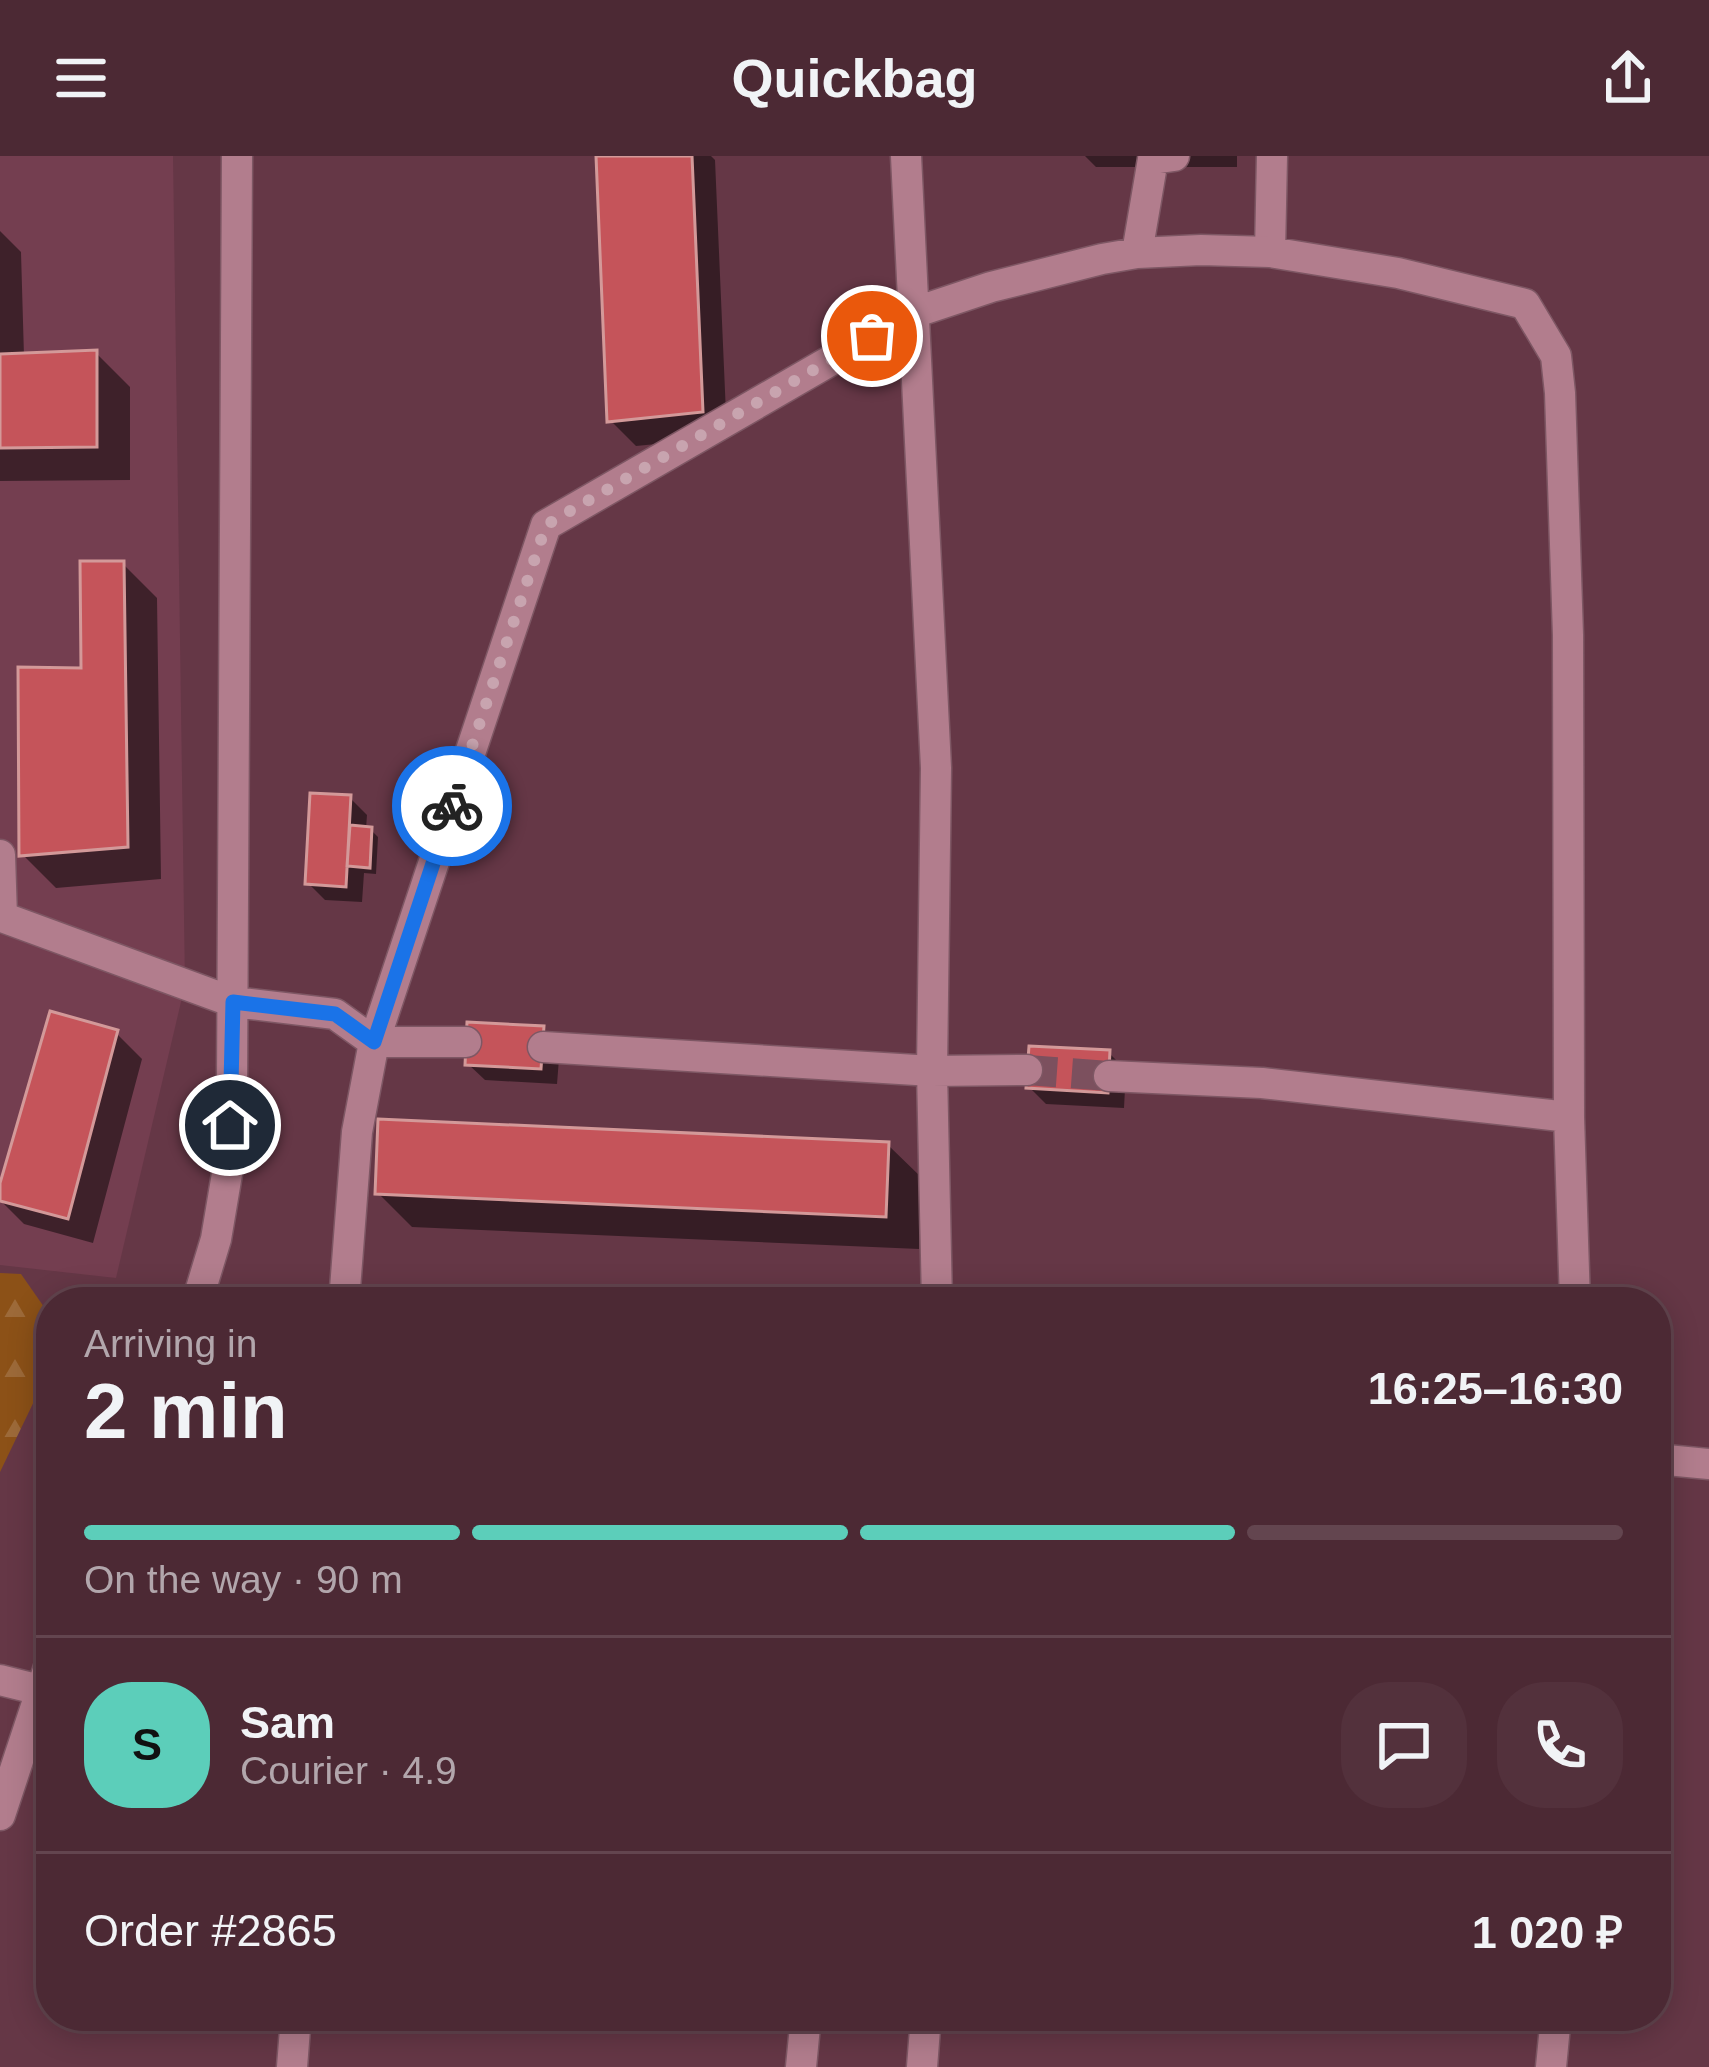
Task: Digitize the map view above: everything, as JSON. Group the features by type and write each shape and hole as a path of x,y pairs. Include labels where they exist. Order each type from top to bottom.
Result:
{"street":[{"path":"202,1287 216,1239 228,1168 237,156"},
{"path":"906,156 936,768 932,1071 937,1287"},
{"path":"1137,254 1153,159 1174,156"},
{"path":"1270,252 1272,156"},
{"path":"345,1287 357,1132 374,1042 546,525 913,313 1102,259 1201,250 1270,252 1398,273 1525,304 1556,356 1568,635 1574,1287"},
{"path":"0,855 2,917 233,1002 335,1014 374,1042 466,1042"},
{"path":"543,1047 932,1071 1027,1070"},
{"path":"1108,1076 1262,1083 1569,1117"},
{"path":"1671,1461 1709,1464"},
{"path":"0,1679 36,1677"},
{"path":"0,1815 36,1704"},
{"path":"292,2067 295,2031"},
{"path":"801,2067 805,2031"},
{"path":"918,2031 922,2067"},
{"path":"1551,2067 1555,2031"}],"shaded area":[{"path":"0,156 173,156 185,985 116,1278 0,1265"}],"green space":[{"path":"0,1273 21,1274 36,1296 36,1397 0,1472"}],"building":[{"path":"596,156 692,156 703,412 607,422"},
{"path":"97,350 97,447 0,448 0,354"},
{"path":"80,561 124,561 128,847 19,856 18,667 81,668"},
{"path":"310,793 351,795 346,887 305,884"},
{"path":"350,825 372,827 370,868 347,866"},
{"path":"50,1011 118,1030 68,1219 0,1201 0,1183"},
{"path":"467,1022 544,1026 541,1069 465,1065"},
{"path":"1029,1046 1110,1050 1108,1093 1026,1088"},
{"path":"378,1119 889,1142 886,1217 375,1194"}],"tunnel":[{"path":"1027,1070 1109,1076"}],"way so far":[{"path":"452,806 546,525 872,336"}],"route":[{"path":"230,1125 233,1002 335,1014 374,1042 452,806"}]}
